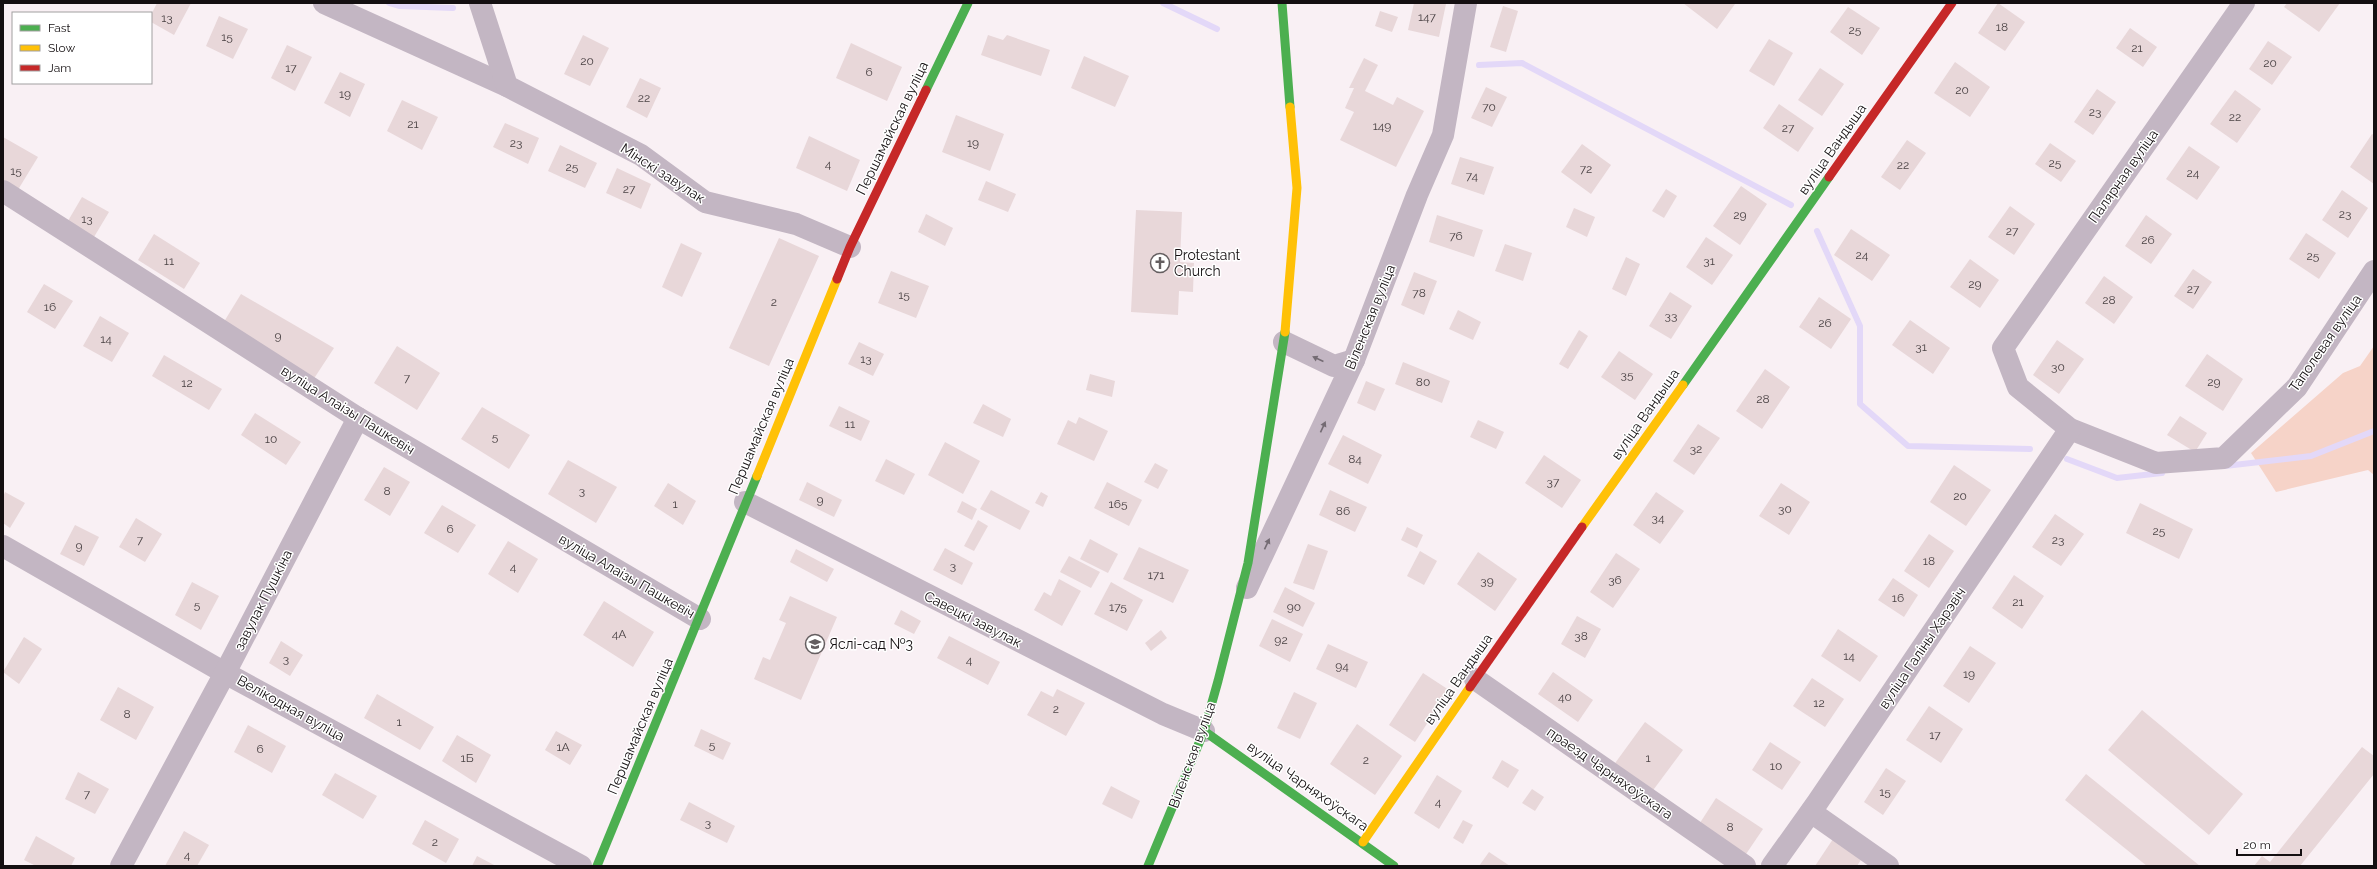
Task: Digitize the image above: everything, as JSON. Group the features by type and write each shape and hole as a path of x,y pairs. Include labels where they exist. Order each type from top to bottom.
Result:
{"street":[{"name":"Мінскі завулак","path":"324,3 507,86 641,156 706,202 796,224 850,247"},
{"path":"480,3 507,86"},
{"name":"Першамайская вуліца","path":"597,866 700,619 745,502 850,247 968,3"},
{"name":"Віленская вуліца","path":"1148,866 1204,731 1234,618 1248,563 1284,342 1296,188 1282,3"},
{"name":"Віленская вуліца","path":"1234,618 1354,360 1417,195 1443,135 1466,3"},
{"name":"вуліца Вандыша","path":"1362,842 1475,679 1952,3"},
{"name":"Палярная вуліца","path":"2003,348 2244,3"},
{"name":"вуліца Алаізы Пашкевіч","path":"3,191 358,418 700,619"},
{"name":"Таполевая вуліца","path":"2003,348 2018,387 2070,429 2156,463 2224,458 2297,387 2374,271"},
{"path":"1284,342 1334,366 1354,360"},
{"name":"завулак Пушкіна","path":"121,866 225,672 358,418"},
{"name":"вуліца Галіны Харэвіч","path":"1772,866 1811,812 2070,429"},
{"name":"Савецкі завулак","path":"745,502 1163,714 1204,731"},
{"name":"Велікодная вуліца","path":"3,546 225,672 581,866"},
{"name":"праезд Чарняхоўскага","path":"1475,679 1745,866"},
{"name":"вуліца Чарняхоўскага","path":"1204,731 1394,866"},
{"path":"1811,812 1888,866"}],"shaded area":[{"path":"2374,346 2374,475 2368,470 2276,492 2251,453 2343,373 2360,366"}],"building":[{"path":"157,3 191,3 174,35 152,23 152,13"},
{"path":"1414,3 1446,4 1439,37 1408,30"},
{"path":"1683,3 1734,3 1735,4 1717,29"},
{"path":"1998,3 2025,22 2005,51 1978,33"},
{"path":"2287,3 2340,3 2319,32 2284,7"},
{"path":"1503,6 1518,11 1506,52 1490,47"},
{"path":"1848,7 1880,28 1862,55 1830,32"},
{"path":"1380,11 1398,17 1392,32 1375,26"},
{"path":"219,16 248,29 233,59 206,46"},
{"path":"2130,28 2157,47 2143,67 2116,48"},
{"path":"583,35 609,48 590,86 564,74"},
{"path":"988,35 1003,40 1007,35 1050,50 1041,76 981,55"},
{"path":"1769,39 1793,53 1774,86 1749,71"},
{"path":"2268,41 2292,57 2272,85 2249,69"},
{"path":"851,43 902,67 887,101 836,78"},
{"path":"287,45 312,57 295,91 271,78"},
{"path":"1084,56 1129,76 1115,107 1071,88"},
{"path":"1364,58 1378,65 1365,91 1393,105 1397,97 1424,111 1396,167 1340,140 1354,112 1345,108 1354,88 1349,88"},
{"path":"1955,62 1990,87 1970,117 1934,93"},
{"path":"1820,68 1844,84 1822,116 1798,100"},
{"path":"340,72 365,84 350,117 324,103"},
{"path":"640,78 661,88 647,118 626,107"},
{"path":"1486,87 1507,97 1492,127 1471,118"},
{"path":"2097,89 2116,102 2093,135 2074,122"},
{"path":"2235,90 2261,109 2237,143 2210,124"},
{"path":"402,100 438,117 422,150 387,131"},
{"path":"1779,104 1814,128 1798,152 1763,128"},
{"path":"956,115 1004,134 990,171 942,152"},
{"path":"505,123 539,138 528,164 493,147"},
{"path":"2372,134 2374,135 2374,184 2350,167"},
{"path":"809,136 860,160 847,191 796,168"},
{"path":"3,137 38,157 16,193 3,185"},
{"path":"1907,140 1926,153 1900,190 1881,177"},
{"path":"2050,143 2076,161 2061,182 2035,164"},
{"path":"1582,144 1611,165 1591,194 1561,172"},
{"path":"560,145 597,163 585,188 548,171"},
{"path":"2189,146 2220,167 2197,200 2166,179"},
{"path":"1460,157 1494,167 1484,195 1451,184"},
{"path":"617,168 651,184 641,209 606,193"},
{"path":"986,181 1016,194 1008,212 978,200"},
{"path":"1741,186 1767,204 1740,245 1713,226"},
{"path":"1666,189 1677,196 1664,218 1652,211"},
{"path":"2342,190 2368,208 2348,238 2322,220"},
{"path":"82,197 109,212 91,242 65,226"},
{"path":"2010,206 2035,224 2014,255 1988,237"},
{"path":"1574,208 1595,217 1587,237 1566,227"},
{"name":"Protestant Church","path":"1136,210 1182,212 1180,262 1194,263 1193,292 1179,291 1178,315 1131,312"},
{"path":"926,214 953,228 945,246 918,232"},
{"path":"1437,215 1483,230 1474,257 1429,242"},
{"path":"2146,215 2172,234 2151,264 2125,246"},
{"path":"1851,229 1890,255 1872,281 1834,255"},
{"path":"2306,233 2336,253 2319,279 2289,259"},
{"path":"154,234 200,263 184,289 138,260"},
{"path":"1706,237 1733,255 1712,285 1686,267"},
{"path":"779,238 819,256 769,366 729,348"},
{"path":"681,243 702,253 682,297 662,287"},
{"path":"1505,244 1532,253 1523,281 1495,271"},
{"path":"1626,257 1640,264 1626,296 1612,289"},
{"path":"1970,259 1999,280 1980,308 1950,287"},
{"path":"2193,269 2212,282 2193,309 2174,296"},
{"path":"891,271 929,286 916,318 878,303"},
{"path":"1414,272 1437,281 1424,315 1401,305"},
{"path":"2104,276 2133,297 2114,324 2085,303"},
{"path":"44,284 73,301 55,329 27,312"},
{"path":"1670,292 1692,306 1671,339 1649,326"},
{"path":"241,294 334,348 313,380 222,325"},
{"path":"1819,297 1851,319 1831,349 1799,327"},
{"path":"1458,310 1481,322 1473,340 1449,329"},
{"path":"100,316 129,333 112,362 83,346"},
{"path":"1910,320 1950,348 1933,374 1892,345"},
{"path":"1579,330 1588,336 1568,369 1559,364"},
{"path":"2057,340 2084,359 2059,394 2033,375"},
{"path":"859,342 884,354 873,376 848,364"},
{"path":"397,346 440,373 417,410 374,383"},
{"path":"1619,351 1653,374 1635,400 1601,377"},
{"path":"2207,354 2243,379 2223,411 2185,386"},
{"path":"164,355 222,389 209,410 152,376"},
{"path":"1403,362 1450,381 1442,403 1395,384"},
{"path":"1765,369 1790,387 1762,429 1736,411"},
{"path":"1090,374 1115,381 1112,397 1086,390"},
{"path":"1366,381 1385,389 1375,411 1357,403"},
{"path":"983,404 1011,419 1003,437 973,423"},
{"path":"839,406 870,421 861,441 829,426"},
{"path":"482,407 530,435 509,469 461,439"},
{"path":"255,413 301,442 286,465 241,435"},
{"path":"2180,416 2207,433 2195,452 2167,435"},
{"path":"1079,417 1108,431 1094,461 1057,444 1068,420 1076,424"},
{"path":"1478,420 1504,432 1496,449 1470,437"},
{"path":"1698,424 1720,438 1694,475 1673,461"},
{"path":"1343,435 1382,455 1368,484 1328,464"},
{"path":"945,442 980,461 963,494 928,475"},
{"path":"1544,455 1581,480 1562,508 1525,483"},
{"path":"886,459 915,474 904,495 875,481"},
{"path":"568,460 617,487 596,523 548,494"},
{"path":"1155,463 1168,470 1158,489 1144,482"},
{"path":"1954,465 1991,490 1966,526 1930,502"},
{"path":"384,467 410,482 390,516 364,500"},
{"path":"807,482 842,500 834,517 799,500"},
{"path":"1107,482 1142,500 1129,526 1094,508"},
{"path":"668,483 696,501 683,525 654,506"},
{"path":"1781,483 1810,502 1789,535 1759,516"},
{"path":"991,490 1030,511 1020,530 980,509"},
{"path":"1330,490 1367,507 1355,532 1319,515"},
{"path":"5,492 25,503 10,528 3,523 3,497"},
{"path":"1041,492 1048,496 1043,507 1035,503"},
{"path":"1656,492 1684,511 1660,544 1633,525"},
{"path":"962,501 977,509 972,520 957,512"},
{"path":"2140,503 2193,529 2179,559 2126,533"},
{"path":"442,505 476,525 458,553 424,533"},
{"path":"2055,514 2084,534 2061,566 2032,547"},
{"path":"136,518 162,534 145,562 119,547"},
{"path":"978,520 988,526 974,551 964,546"},
{"path":"75,525 99,537 84,566 60,554"},
{"path":"1407,527 1423,535 1417,548 1401,540"},
{"path":"1929,534 1954,551 1929,588 1904,571"},
{"path":"1090,539 1118,554 1108,573 1080,559"},
{"path":"508,541 538,559 518,593 488,574"},
{"path":"1308,544 1328,551 1314,590 1293,583"},
{"path":"1139,547 1189,570 1173,603 1123,579"},
{"path":"945,548 973,563 962,585 933,570"},
{"path":"796,549 834,569 827,582 790,562"},
{"path":"1420,551 1437,561 1424,585 1407,576"},
{"path":"1478,552 1517,579 1495,611 1457,584"},
{"path":"1616,553 1640,569 1613,608 1590,592"},
{"path":"1069,556 1100,572 1091,588 1060,572"},
{"path":"2014,575 2044,596 2022,629 1992,608"},
{"path":"1893,578 1918,595 1904,617 1878,600"},
{"path":"1059,579 1081,591 1062,626 1034,610 1044,592 1051,596"},
{"path":"192,582 219,596 201,630 175,615"},
{"path":"1111,582 1143,600 1127,631 1094,614"},
{"path":"1285,587 1315,603 1303,627 1273,612"},
{"path":"790,596 837,617 801,700 754,679 763,657 770,660 786,623 779,620"},
{"path":"604,601 654,632 633,667 583,635"},
{"path":"901,610 921,621 914,634 894,624"},
{"path":"1577,616 1601,629 1585,658 1561,644"},
{"path":"1272,619 1303,634 1290,662 1259,646"},
{"path":"1838,629 1878,656 1860,682 1821,656"},
{"path":"1161,630 1167,638 1151,651 1145,643"},
{"path":"949,636 1000,662 988,685 937,658"},
{"path":"24,637 42,649 19,684 3,672"},
{"path":"281,641 303,655 290,676 269,663"},
{"path":"1328,644 1368,662 1356,688 1316,669"},
{"path":"1970,646 1996,663 1969,703 1943,686"},
{"path":"1553,672 1593,700 1578,722 1538,694"},
{"path":"1423,673 1449,690 1415,742 1389,725"},
{"path":"1812,678 1844,699 1825,727 1793,706"},
{"path":"118,687 154,707 136,740 100,720"},
{"path":"1057,689 1085,703 1066,736 1027,715 1041,691 1053,697"},
{"path":"1294,692 1317,703 1300,739 1277,728"},
{"path":"377,694 434,727 420,750 364,718"},
{"path":"1929,706 1963,729 1941,763 1906,740"},
{"path":"2142,710 2243,794 2209,835 2108,750"},
{"path":"1645,722 1683,750 1651,793 1613,766"},
{"path":"1357,724 1402,756 1375,795 1330,764"},
{"path":"248,725 286,746 272,773 234,752"},
{"path":"701,729 731,743 723,760 694,746"},
{"path":"556,731 582,745 570,765 545,750"},
{"path":"457,735 491,755 476,783 442,761"},
{"path":"1770,742 1801,762 1782,790 1752,770"},
{"path":"2362,747 2374,756 2374,774 2300,866 2254,866 2262,856 2270,862"},
{"path":"1502,760 1519,770 1508,788 1492,778"},
{"path":"1886,768 1906,781 1883,815 1864,802"},
{"path":"78,772 109,789 95,814 65,799"},
{"path":"335,773 377,796 363,819 322,795"},
{"path":"2086,774 2200,866 2147,866 2065,800"},
{"path":"1437,775 1462,791 1439,829 1414,813"},
{"path":"1111,786 1140,801 1132,819 1102,804"},
{"path":"1532,789 1544,797 1535,811 1522,803"},
{"path":"1716,798 1763,829 1744,857 1698,826"},
{"path":"689,802 735,826 727,843 680,820"},
{"path":"425,820 459,839 446,863 412,844"},
{"path":"1463,820 1473,825 1463,844 1453,838"},
{"path":"184,831 209,845 197,866 165,866"},
{"path":"36,836 75,858 71,866 36,866 24,860"},
{"path":"1835,836 1864,855 1857,866 1815,866"},
{"path":"1489,852 1510,866 1479,866"},
{"path":"477,856 496,866 472,866"}],"waterway":[{"path":"389,3 399,6 453,8"},
{"path":"1163,3 1217,29"},
{"path":"1479,65 1522,63 1791,205"},
{"path":"1817,231 1860,326 1860,404 1908,446 2030,449"},
{"path":"2225,466 2311,456 2374,431"},
{"path":"2067,459 2117,478 2162,473"}],"traffic: fast":[{"path":"926,90 968,3"},
{"path":"1282,3 1290,107"},
{"path":"1683,385 1829,177"},
{"path":"1148,866 1204,731 1218,681 1248,563 1285,332"},
{"path":"597,866 757,476"},
{"path":"1204,731 1394,866"}],"traffic: slow":[{"path":"1285,332 1297,188 1290,107"},
{"path":"757,476 837,279"},
{"path":"1582,527 1683,385"},
{"path":"1363,842 1470,687"}],"traffic: jam":[{"path":"1829,177 1952,3"},
{"path":"837,279 850,247 926,90"},
{"path":"1470,687 1582,527"}],"place":[{"name":"Protestant Church","path":"1160,263"},
{"name":"Яслі-сад №3","path":"815,644"}]}
